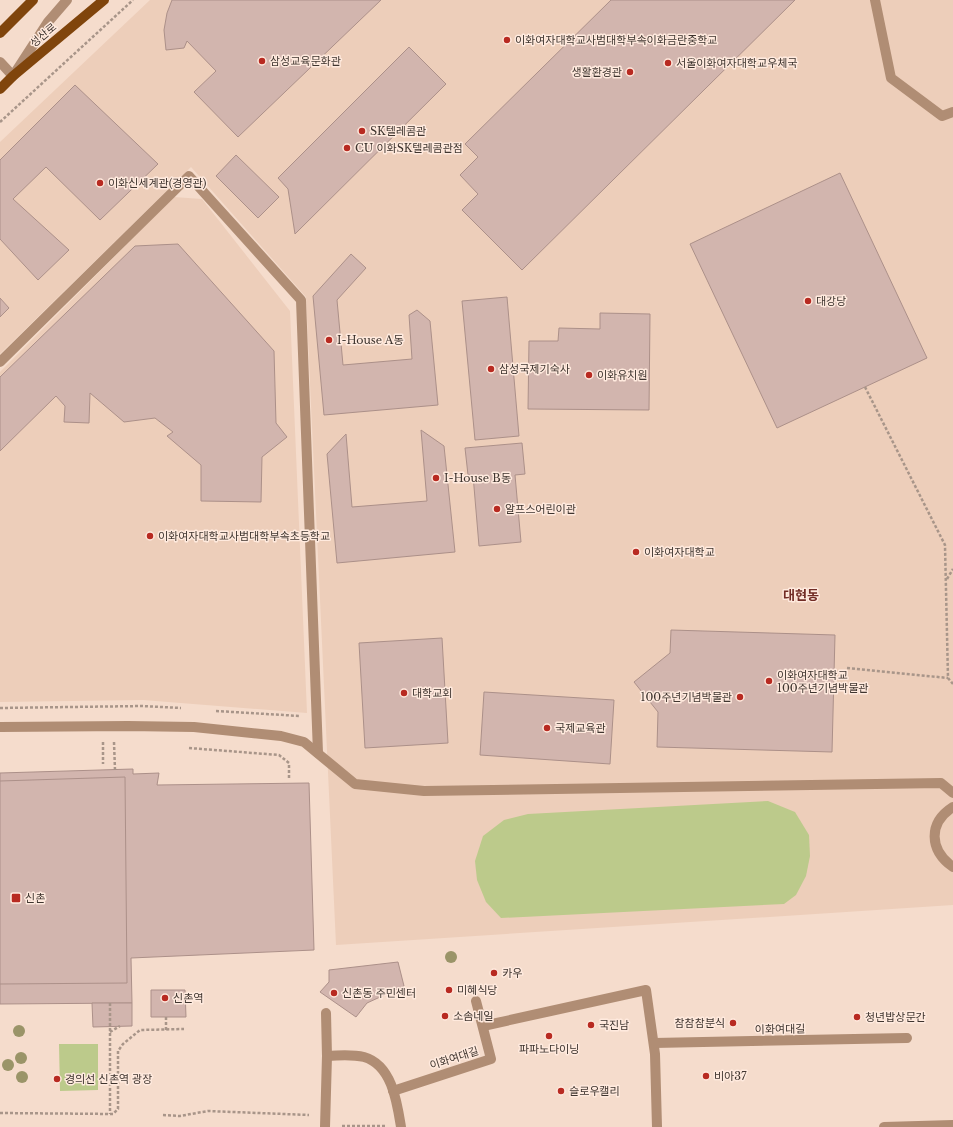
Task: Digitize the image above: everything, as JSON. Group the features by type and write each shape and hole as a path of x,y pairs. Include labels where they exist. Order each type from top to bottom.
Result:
{"main road":[{"path":"0,33 33,0"},
{"name":"성산로","path":"0,89 12,76 104,0"}],"street":[{"path":"0,62 12,76 48,22 67,0"},
{"path":"875,0 891,78 942,116 953,112"},
{"path":"0,362 189,176 301,300 318,753"},
{"path":"0,727 194,727 281,736 304,742 355,784 424,791 941,783 953,793"},
{"path":"953,807 938,820 934,842 938,852 945,861 953,867"},
{"path":"483,1026 646,990 655,1054 656,1127"},
{"name":"이화여대길","path":"393,1091 491,1059 476,1001"},
{"path":"325,1127 327,1056 326,1013"},
{"name":"이화여대길","path":"654,1043 907,1038"},
{"path":"327,1056 354,1055 365,1057 379,1064 387,1077 397,1101 401,1127"},
{"path":"884,1127 953,1125"}],"path":[{"path":"0,122 133,0"},
{"path":"865,387 945,545 948,678 953,684"},
{"path":"946,580 953,569"},
{"path":"847,668 948,678"},
{"path":"114,741 115,770"},
{"path":"102,742 102,764"},
{"path":"189,748 280,755 289,763 288,778"},
{"path":"110,1003 110,1114"},
{"path":"166,1017 166,1030"},
{"path":"110,1033 120,1026"},
{"path":"0,1113 113,1114 118,1109 118,1051 123,1044 140,1030 184,1029"},
{"path":"163,1115 180,1116 208,1112 312,1115"},
{"path":"341,1126 387,1126"}],"shaded area":[{"name":"이화여자대학교","path":"150,0 953,0 953,905 336,945 306,297 191,167 0,354 0,142"},
{"name":"이화여자대학교사범대학부속초등학교","path":"174,197 202,199 290,311 307,713 143,700 0,702 0,372"}],"green space":[{"path":"768,801 795,812 809,835 810,856 806,876 796,895 784,904 501,918 486,902 477,880 475,861 483,836 504,820 528,814"},
{"path":"59,1044 98,1044 98,1090 60,1091"}],"building":[{"name":"삼성교육문화관","path":"172,0 381,0 238,137 194,92 216,71 187,41 184,48 166,50 164,30 167,13"},
{"name":"생활환경관","path":"611,0 795,0 522,270 462,210 478,194 460,175 478,157 465,144"},
{"name":"SK텔레콤관","path":"409,47 446,84 295,234 288,189 278,178"},
{"name":"이화신세계관(경영관)","path":"75,85 158,164 100,220 46,167 13,199 69,250 38,280 0,239 0,160"},
{"path":"236,155 279,197 258,218 216,176"},
{"name":"대강당","path":"840,173 927,358 777,428 690,244"},
{"path":"178,244 274,351 276,423 287,437 262,457 261,502 201,501 201,465 167,436 173,432 155,418 124,422 90,393 89,423 64,422 65,406 56,396 0,451 0,377 135,246"},
{"name":"I-House A동","path":"351,254 366,268 337,300 343,365 412,359 409,315 417,310 430,321 438,405 324,415 313,296"},
{"name":"삼성국제기숙사","path":"507,297 519,436 475,440 462,301"},
{"path":"0,298 9,308 0,317"},
{"name":"이화유치원","path":"600,313 650,314 649,410 528,409 529,341 558,341 559,328 600,329"},
{"name":"I-House B동","path":"421,430 444,446 455,552 337,563 327,454 346,434 352,507 427,501"},
{"name":"알프스어린이관","path":"522,443 525,474 515,475 521,542 479,546 473,475 468,475 465,448"},
{"name":"100주년기념박물관","path":"671,630 835,635 832,752 657,747 658,712 634,682 670,653"},
{"name":"대학교회","path":"442,638 448,743 365,748 359,643"},
{"name":"국제교육관","path":"484,692 614,700 610,764 480,755"},
{"path":"133,769 133,774 159,773 157,785 309,783 314,950 131,958 132,1003 0,1004 0,773"},
{"path":"125,777 127,983 0,984 0,781"},
{"path":"398,962 404,986 367,1003 356,1017 320,992 329,982 329,970"},
{"path":"151,990 185,990 186,1017 151,1017"},
{"path":"92,1003 132,1003 132,1026 93,1027"}],"place":[{"name":"이화여자대학교사범대학부속이화금란중학교","path":"507,40"},
{"name":"삼성교육문화관","path":"262,61"},
{"name":"서울이화여자대학교우체국","path":"668,63"},
{"name":"생활환경관","path":"630,72"},
{"name":"SK텔레콤관","path":"362,131"},
{"name":"CU 이화SK텔레콤관점","path":"347,148"},
{"name":"이화신세계관(경영관)","path":"100,183"},
{"name":"대강당","path":"808,301"},
{"name":"I-House A동","path":"329,340"},
{"name":"삼성국제기숙사","path":"491,369"},
{"name":"이화유치원","path":"589,375"},
{"name":"I-House B동","path":"436,478"},
{"name":"알프스어린이관","path":"497,509"},
{"name":"이화여자대학교사범대학부속초등학교","path":"150,536"},
{"name":"이화여자대학교","path":"636,552"},
{"name":"이화여자대학교 100주년기념박물관","path":"769,681"},
{"name":"대학교회","path":"404,693"},
{"name":"100주년기념박물관","path":"740,697"},
{"name":"국제교육관","path":"547,728"},
{"name":"신촌","path":"16,898"},
{"name":"카우","path":"494,973"},
{"name":"미혜식당","path":"449,990"},
{"name":"신촌동 주민센터","path":"334,993"},
{"name":"신촌역","path":"165,998"},
{"name":"소솜네일","path":"445,1016"},
{"name":"청년밥상문간","path":"857,1017"},
{"name":"참참참분식","path":"733,1023"},
{"name":"국진남","path":"591,1025"},
{"name":"파파노다이닝","path":"549,1036"},
{"name":"비아37","path":"706,1076"},
{"name":"경의선 신촌역 광장","path":"57,1079"},
{"name":"슬로우캘리","path":"561,1091"}],"district":[{"name":"대현동","path":"801,595"}]}
